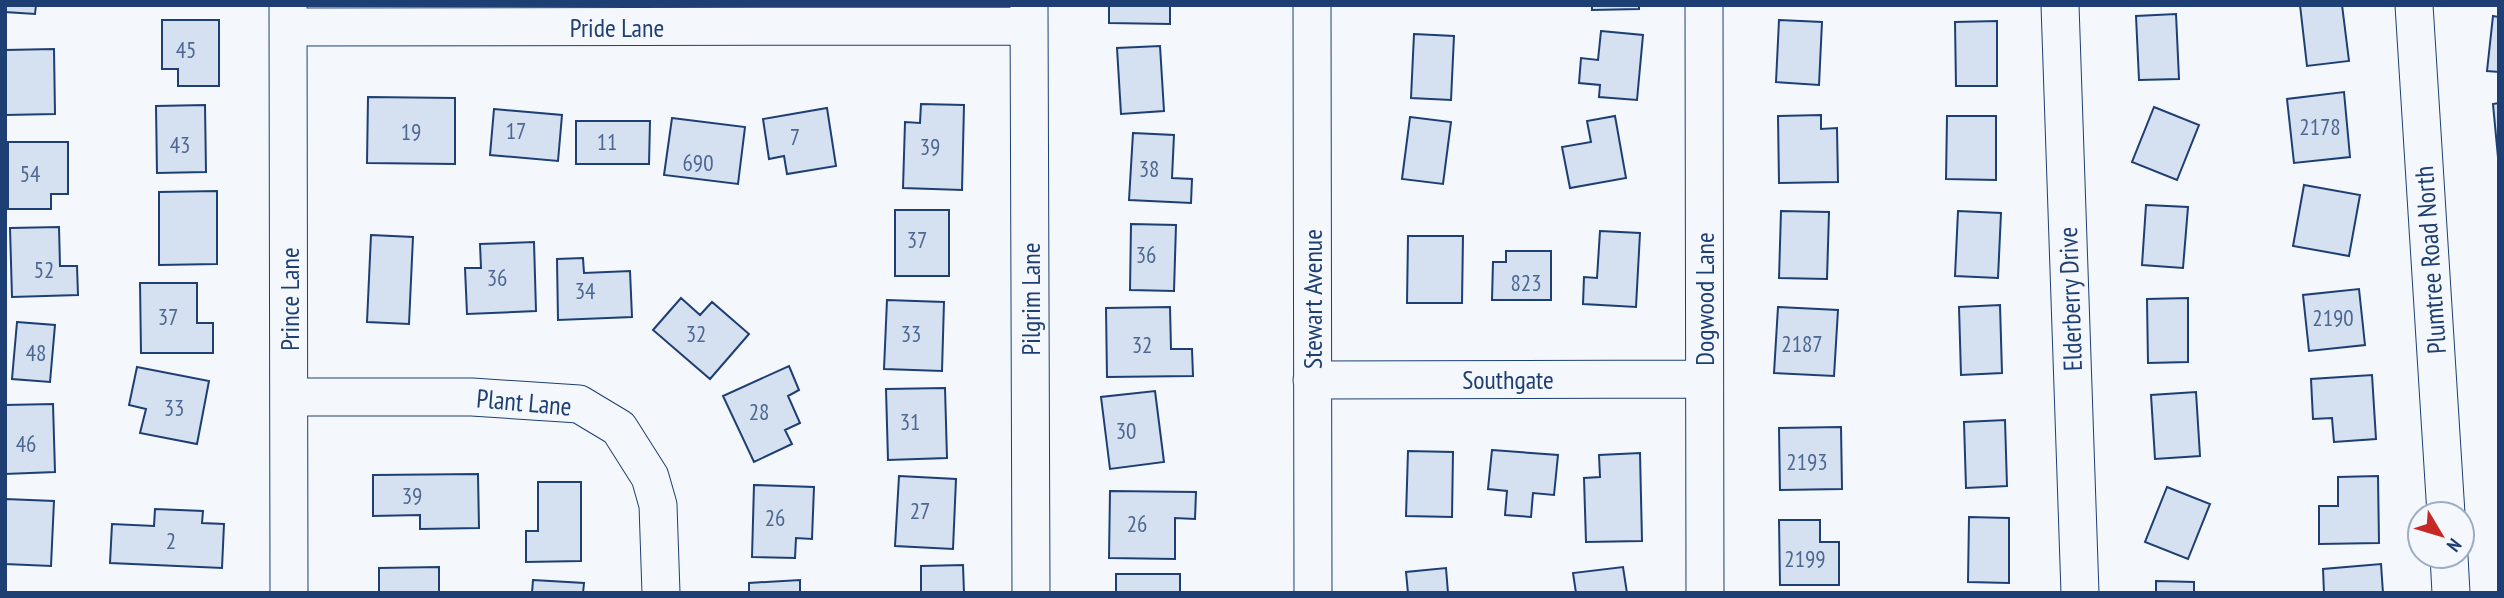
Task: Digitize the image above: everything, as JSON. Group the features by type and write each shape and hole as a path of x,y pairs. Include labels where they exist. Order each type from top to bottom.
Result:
{"street":[{"name":"Stewart Avenue","path":"1312,5 1312,593"},
{"name":"Dogwood Lane","path":"1704,5 1705,593"},
{"name":"Elderberry Drive","path":"2060,5 2080,593"},
{"name":"Plumtree Road North","path":"2414,5 2445,500"},
{"name":"Pride Lane","path":"288,16 1029,15"},
{"name":"Pilgrim Lane","path":"1029,15 1031,593"},
{"name":"Prince Lane","path":"288,16 289,593"},
{"name":"Southgate","path":"1312,380 1704,379"},
{"name":"Plant Lane","path":"289,397 472,397 579,404 619,428 650,477 659,505 661,593"},
{"path":"2450,570 2451,593"}],"building":[{"path":"5,5 36,5 35,14 5,12"},
{"path":"1109,5 1170,5 1170,24 1109,23"},
{"path":"1592,5 1639,5 1639,9 1592,10"},
{"path":"2300,5 2342,5 2349,61 2307,66"},
{"path":"2176,14 2179,79 2139,80 2136,16"},
{"path":"2493,16 2499,17 2499,72 2487,71"},
{"path":"162,20 219,20 219,86 178,86 178,69 162,69"},
{"path":"1779,20 1822,22 1819,85 1776,82"},
{"path":"1997,21 1997,86 1956,86 1955,22"},
{"path":"1601,31 1643,35 1637,100 1599,97 1600,85 1579,83 1581,58 1598,60"},
{"path":"1414,34 1454,36 1451,100 1411,98"},
{"path":"1160,46 1164,111 1121,114 1117,48"},
{"path":"54,49 55,114 5,115 5,50"},
{"path":"2344,92 2350,157 2294,163 2287,99"},
{"path":"368,97 455,98 455,164 367,163"},
{"path":"2499,103 2499,168 2493,104"},
{"path":"921,104 964,105 962,190 903,188 905,122 920,123"},
{"path":"205,105 206,172 157,173 156,106"},
{"path":"2154,107 2199,125 2177,180 2132,162"},
{"path":"827,108 836,166 787,174 784,156 769,159 763,119"},
{"path":"494,109 562,115 558,161 490,155"},
{"path":"1821,115 1821,129 1837,128 1838,182 1779,183 1778,116"},
{"path":"1615,116 1626,178 1570,188 1562,147 1591,142 1587,121"},
{"path":"1947,116 1996,116 1996,180 1946,179"},
{"path":"1410,117 1451,122 1443,184 1402,179"},
{"path":"672,118 745,127 738,184 664,175"},
{"path":"576,121 650,121 649,164 576,164"},
{"path":"1133,133 1174,135 1172,178 1192,179 1191,203 1129,200"},
{"path":"8,142 68,142 68,194 51,194 51,209 8,209"},
{"path":"2304,185 2360,195 2349,256 2293,246"},
{"path":"217,191 217,264 159,265 159,192"},
{"path":"2146,205 2188,207 2183,268 2142,265"},
{"path":"895,210 949,210 949,276 895,276"},
{"path":"1781,211 1829,212 1827,279 1779,278"},
{"path":"1958,211 2001,213 1998,278 1955,276"},
{"path":"1131,224 1176,225 1174,291 1130,290"},
{"path":"59,227 60,266 77,266 78,295 12,297 10,228"},
{"path":"1600,231 1640,233 1636,307 1583,304 1584,277 1597,278"},
{"path":"371,235 413,237 409,324 367,322"},
{"path":"1408,236 1463,236 1462,303 1407,303"},
{"path":"534,242 536,311 467,314 465,268 481,268 480,244"},
{"path":"1506,251 1551,251 1551,300 1492,300 1493,262 1506,262"},
{"path":"583,258 584,273 630,271 632,317 558,320 557,259"},
{"path":"140,283 197,283 197,323 213,323 213,353 141,353"},
{"path":"2359,289 2365,345 2309,351 2303,295"},
{"path":"681,298 700,315 712,302 749,334 710,379 653,330"},
{"path":"2188,298 2188,362 2148,363 2147,299"},
{"path":"887,300 944,302 942,371 884,369"},
{"path":"2000,305 2002,373 1961,375 1959,307"},
{"path":"1170,307 1171,349 1192,349 1193,376 1107,377 1106,308"},
{"path":"1778,307 1838,310 1834,376 1774,373"},
{"path":"17,322 55,325 50,382 12,379"},
{"path":"789,366 799,390 788,396 800,423 785,430 792,444 754,462 723,396"},
{"path":"137,367 209,381 197,444 140,433 146,409 129,405"},
{"path":"2372,375 2376,439 2334,442 2332,418 2313,419 2311,379"},
{"path":"945,388 947,458 888,460 886,389"},
{"path":"1155,391 1164,462 1110,469 1101,397"},
{"path":"2196,392 2200,456 2155,459 2151,395"},
{"path":"53,404 55,472 5,474 5,405"},
{"path":"2005,420 2007,486 1966,488 1964,422"},
{"path":"1841,427 1842,489 1780,490 1779,428"},
{"path":"1492,450 1558,455 1554,495 1533,493 1531,517 1505,515 1507,491 1488,489"},
{"path":"1408,451 1453,452 1452,517 1406,516"},
{"path":"1640,453 1642,541 1586,542 1584,478 1600,477 1599,455"},
{"path":"478,474 479,528 420,529 420,515 373,516 373,475"},
{"path":"899,476 956,479 953,549 895,546"},
{"path":"2378,476 2379,543 2319,544 2319,506 2338,506 2338,477"},
{"path":"538,482 581,482 581,561 526,562 526,531 538,531"},
{"path":"754,485 814,487 812,539 796,538 795,558 752,557"},
{"path":"2167,487 2210,504 2188,559 2145,542"},
{"path":"1110,491 1196,492 1195,519 1175,518 1175,559 1109,558"},
{"path":"5,499 54,501 51,566 5,564"},
{"path":"155,509 203,511 202,523 224,524 222,568 110,563 112,524 154,526"},
{"path":"1969,517 2009,518 2009,583 1968,582"},
{"path":"1779,520 1820,520 1820,542 1839,542 1839,585 1780,585"},
{"path":"2381,564 2383,593 2324,593 2323,569"},
{"path":"963,565 964,593 921,593 921,566"},
{"path":"439,567 439,593 379,593 379,568"},
{"path":"1623,567 1627,593 1576,593 1573,573"},
{"path":"1446,568 1448,593 1408,593 1406,572"},
{"path":"1116,574 1180,574 1180,593 1116,593"},
{"path":"533,580 584,583 583,593 532,593"},
{"path":"800,580 800,593 749,593 749,583"},
{"path":"2156,581 2194,582 2194,593 2156,593"}]}
